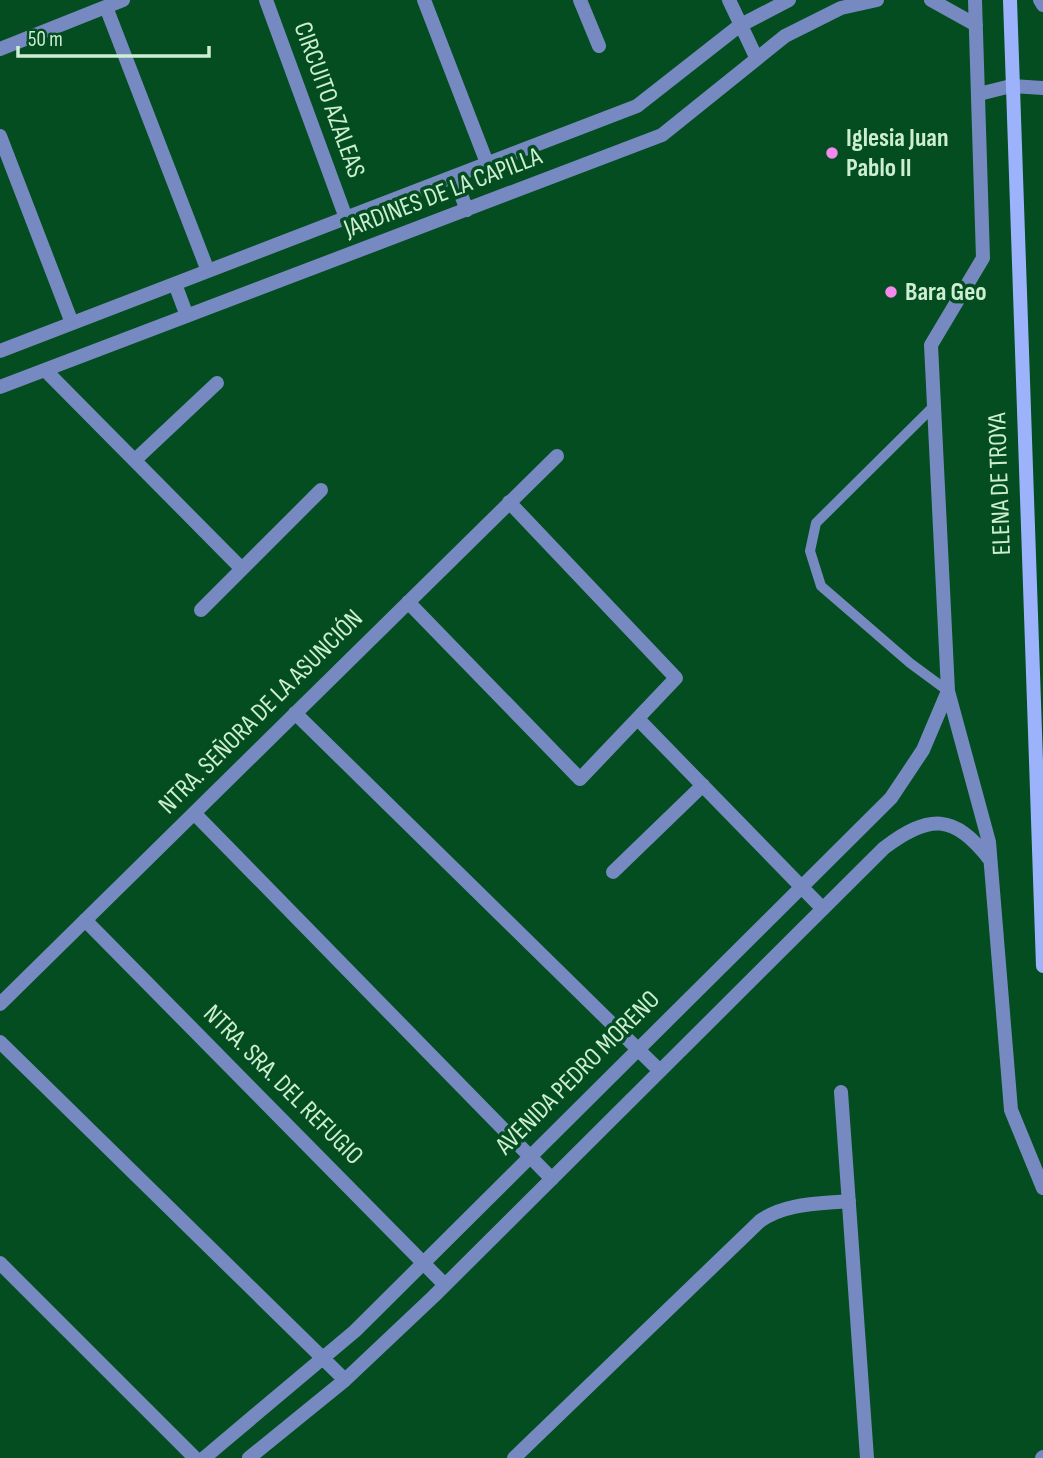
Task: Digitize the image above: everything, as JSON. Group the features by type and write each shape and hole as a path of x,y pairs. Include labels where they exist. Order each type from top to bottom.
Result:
{"main road":[{"name":"ELENA DE TROYA","path":"1010,0 1043,966"}],"street":[{"path":"0,49 123,0"},
{"name":"CIRCUITO AZALEAS","path":"266,0 346,218"},
{"path":"424,0 487,163"},
{"path":"580,0 598,46"},
{"path":"729,0 756,57"},
{"name":"JARDINES DE LA CAPILLA","path":"0,351 638,106 740,26 789,0"},
{"name":"JARDINES DE LA CAPILLA","path":"0,387 662,135 785,36 841,8 877,0"},
{"path":"931,0 976,26"},
{"path":"975,0 983,258 932,345 948,691 989,842 1011,1110 1043,1188"},
{"path":"1040,0 1043,5"},
{"path":"106,7 208,271"},
{"path":"979,94 1012,86 1043,88"},
{"path":"0,136 72,323"},
{"path":"454,177 467,210"},
{"path":"175,284 187,316"},
{"path":"46,370 241,568"},
{"path":"135,460 217,383"},
{"name":"NTRA. SEÑORA DE LA ASUNCIÓN","path":"0,1004 557,456"},
{"path":"201,610 321,490"},
{"path":"408,602 580,779 676,678 509,502"},
{"name":"AVENIDA PEDRO MORENO","path":"204,1458 323,1359 424,1263 637,1047 891,798 923,750 948,691"},
{"path":"295,713 660,1071"},
{"path":"638,719 823,909"},
{"path":"613,872 703,785"},
{"path":"194,813 552,1179"},
{"path":"249,1458 345,1380 445,1286 884,848 921,823 957,828 972,839 990,861"},
{"name":"NTRA. SRA. DEL REFUGIO","path":"85,920 445,1286"},
{"path":"0,1042 345,1380"},
{"path":"841,1092 867,1458"},
{"path":"514,1458 760,1221 787,1207 849,1201"},
{"path":"0,1263 195,1458"}],"lane":[{"path":"934,406 816,523 810,551 821,586 910,663 948,691"}],"place":[{"name":"Iglesia Juan Pablo II","path":"832,153"},
{"name":"Bara Geo","path":"891,292"}]}
